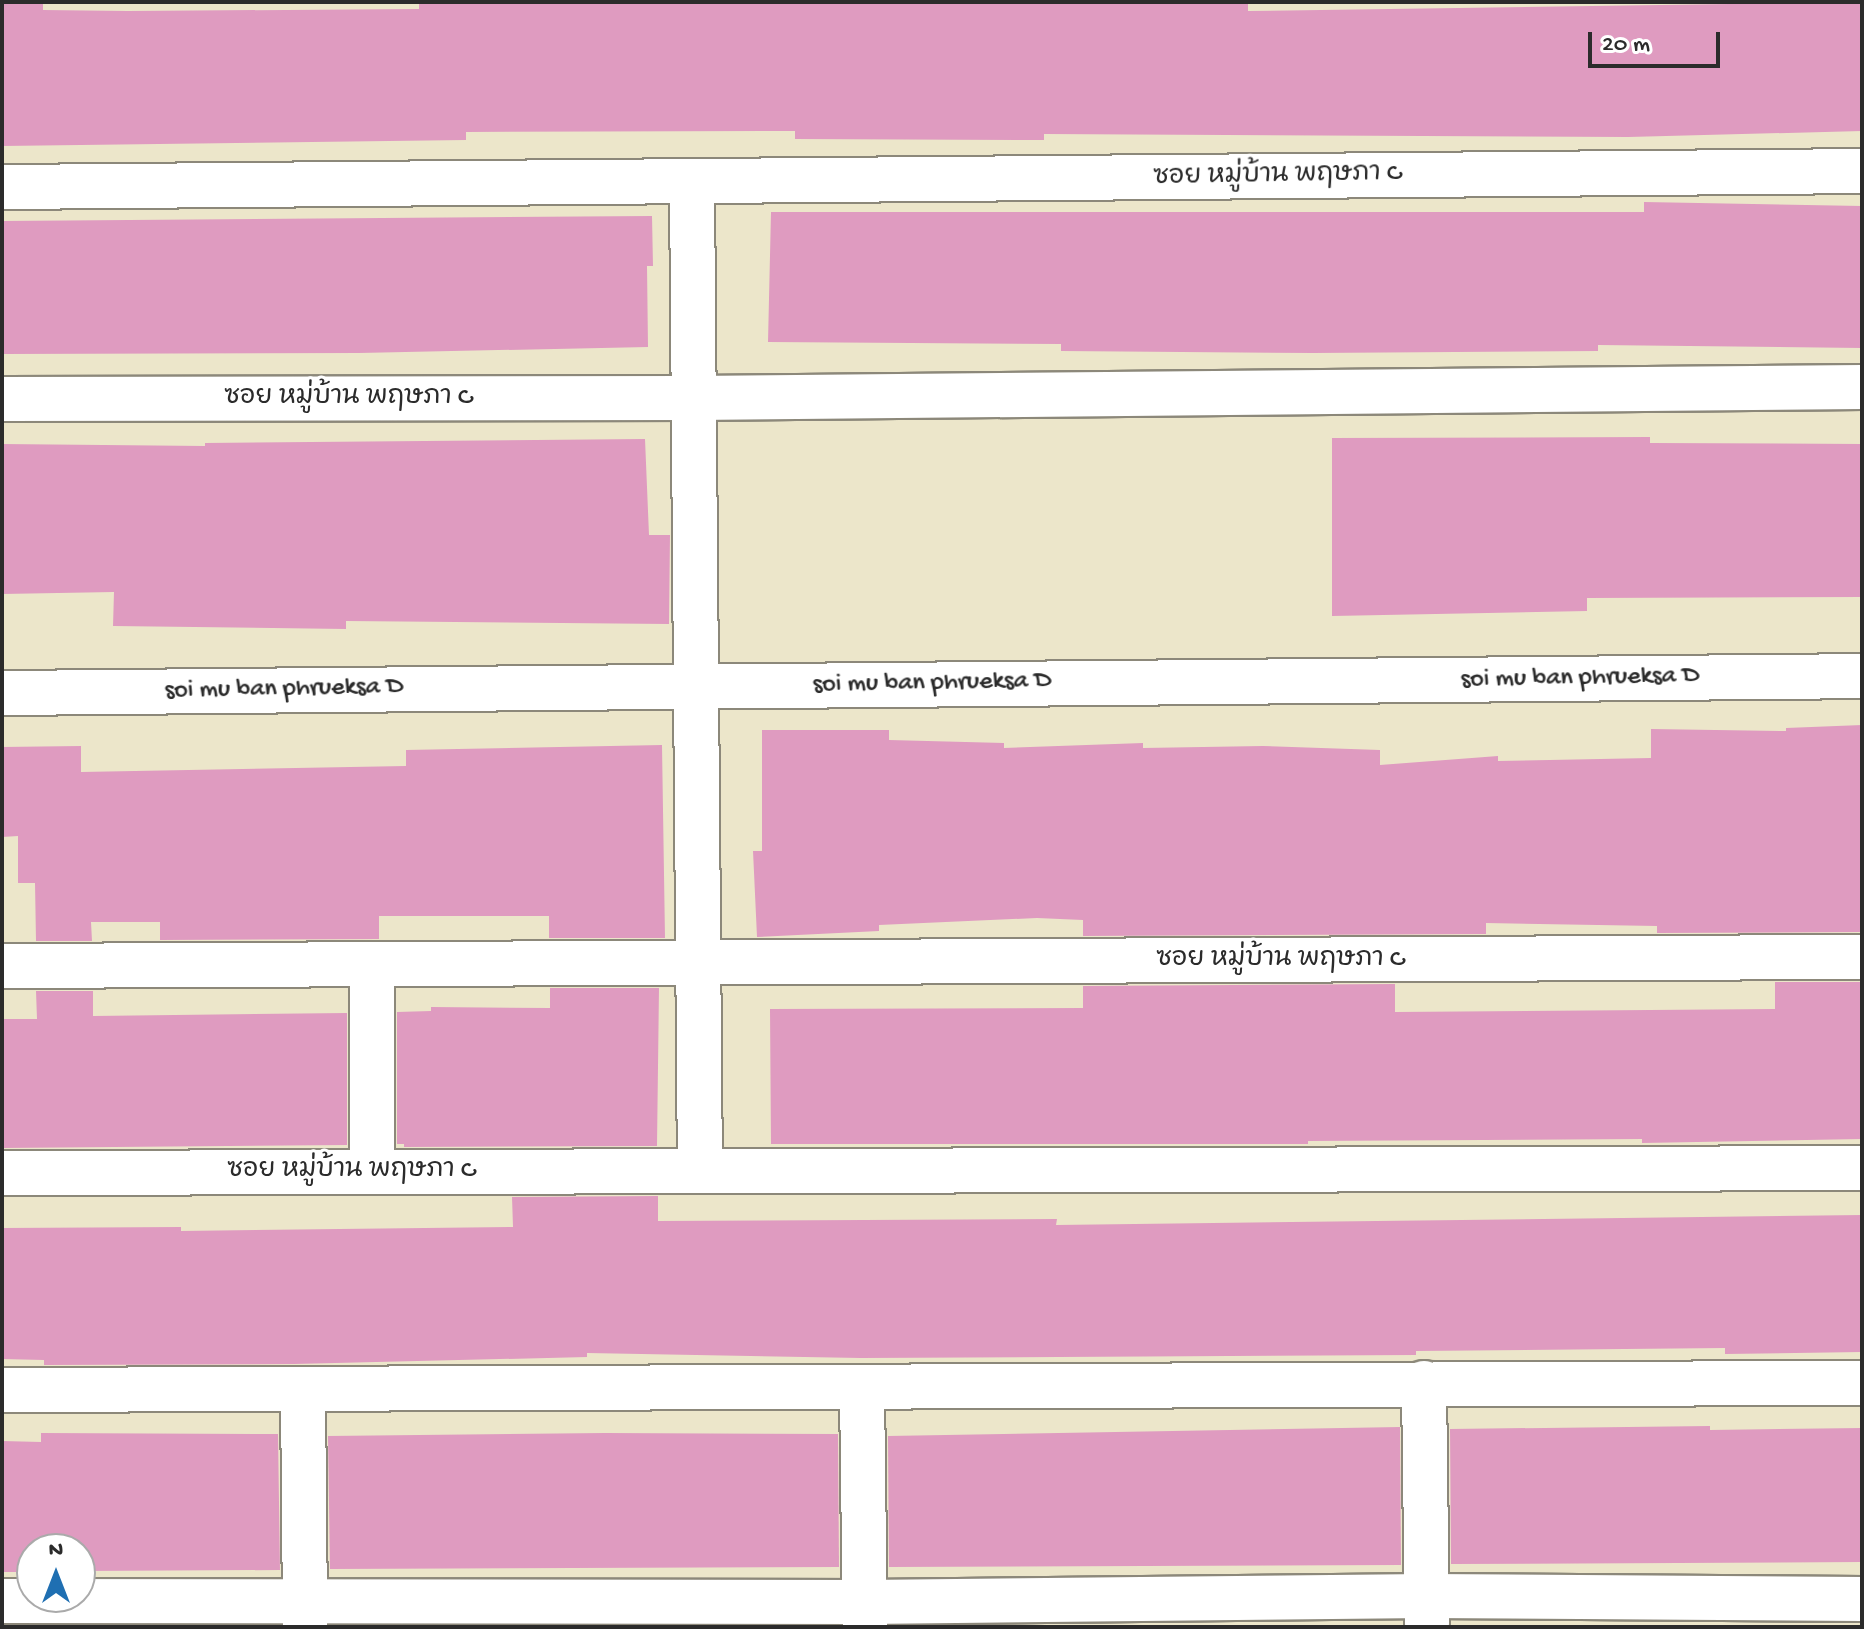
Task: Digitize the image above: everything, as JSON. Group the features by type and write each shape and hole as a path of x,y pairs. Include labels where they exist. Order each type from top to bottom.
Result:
{"street":[{"name":"ซอย หมู่บ้าน พฤษภา C","path":"2,187 692,184 1862,171"},
{"path":"692,184 700,1171"},
{"name":"ซอย หมู่บ้าน พฤษภา C","path":"2,399 694,398 1862,387"},
{"name":"soi mu ban phrueksa D","path":"2,693 1862,676"},
{"name":"ซอย หมู่บ้าน พฤษภา C","path":"2,966 1862,957"},
{"path":"372,964 372,1171"},
{"name":"ซอย หมู่บ้าน พฤษภา C","path":"2,1173 1862,1168"},
{"path":"1424,1383 1427,1612"},
{"path":"2,1390 1862,1383"},
{"path":"862,1388 866,1614"},
{"path":"303,1389 305,1614"},
{"path":"2,1601 305,1614 866,1614 1427,1612 1862,1599"}],"building":[{"path":"2,2 43,2 43,10 128,11 419,9 419,2 1248,3 1248,11 1862,2 1862,131 1628,137 1044,134 1044,140 795,139 795,131 466,132 466,140 2,146"},
{"path":"1644,202 1862,206 1862,348 1598,345 1598,351 1313,353 1061,351 1061,344 768,342 771,212 1644,212"},
{"path":"652,216 653,266 647,266 648,347 359,353 2,354 2,221"},
{"path":"1650,437 1650,443 1862,444 1862,597 1587,598 1587,611 1332,616 1332,438"},
{"path":"645,439 649,535 670,535 669,624 346,621 346,629 113,626 114,592 2,594 2,444 205,446 205,443"},
{"path":"1862,725 1862,932 1657,933 1657,926 1486,923 1486,934 1083,936 1083,920 1037,918 879,925 879,931 757,937 753,851 762,851 762,730 889,730 889,740 1004,743 1004,748 1143,743 1143,748 1263,746 1380,750 1380,765 1498,756 1498,761 1651,758 1651,729 1786,731 1786,728"},
{"path":"662,745 665,938 549,938 549,916 379,916 379,939 160,940 160,922 91,922 92,941 36,941 35,883 18,883 18,836 2,837 2,747 81,746 81,772 406,766 406,750"},
{"path":"1775,982 1862,982 1862,1139 1642,1143 1642,1139 1308,1141 1308,1144 771,1144 770,1009 1083,1008 1083,986 1395,984 1395,1012 1775,1009"},
{"path":"550,988 659,988 657,1146 404,1147 404,1144 397,1144 397,1012 431,1011 431,1007 550,1008"},
{"path":"36,991 93,991 93,1016 347,1013 347,1145 2,1148 2,1019 37,1019"},
{"path":"658,1196 658,1221 1057,1219 1056,1225 1862,1215 1862,1352 1725,1354 1725,1348 1416,1351 1416,1355 861,1358 587,1353 587,1357 294,1364 44,1365 44,1360 2,1359 2,1228 181,1227 181,1231 513,1227 512,1197"},
{"path":"1710,1426 1710,1430 1862,1428 1862,1562 1451,1564 1450,1429"},
{"path":"1400,1427 1401,1565 889,1567 888,1436"},
{"path":"41,1433 278,1434 280,1570 96,1571 96,1533 16,1533 16,1572 2,1572 2,1441 41,1442"},
{"path":"838,1434 839,1567 330,1569 328,1436"}]}
